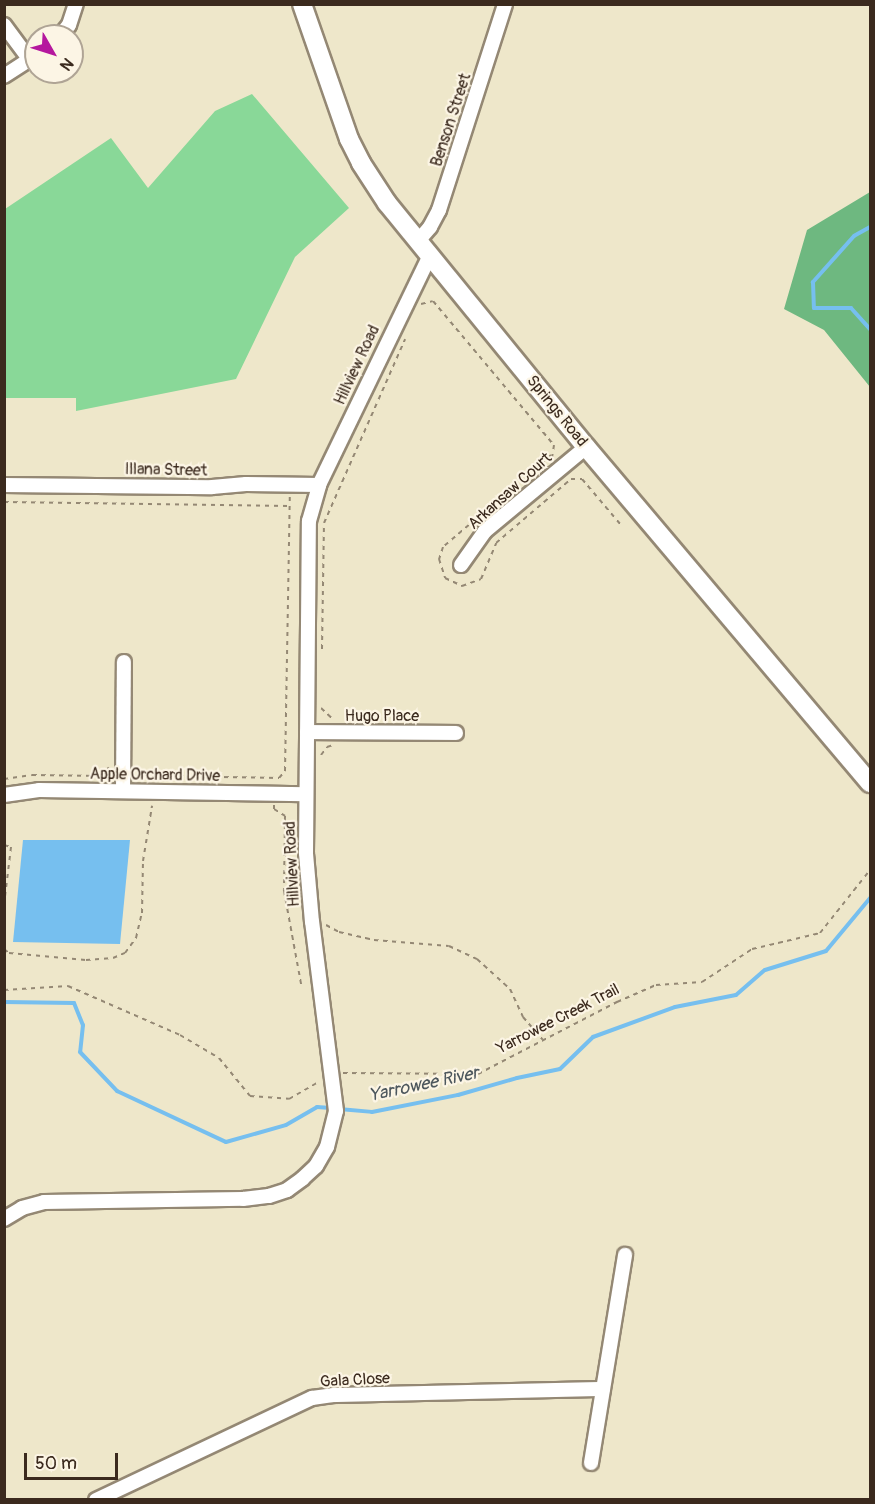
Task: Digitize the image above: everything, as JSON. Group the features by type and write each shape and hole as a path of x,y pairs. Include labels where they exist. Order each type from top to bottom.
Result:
{"street":[{"path":"69,24 76,4"},
{"name":"Springs Road","path":"302,4 356,153 387,203 586,447 870,783"},
{"name":"Benson Street","path":"424,248 430,227 439,210 506,4"},
{"path":"4,25 24,47"},
{"path":"4,76 24,63"},
{"name":"Hillview Road","path":"4,1219 22,1208 45,1202 243,1199 275,1195 298,1183 320,1160 330,1140 336,1111 334,1079 309,899 306,794 309,528 320,485 424,248"},
{"name":"Arkansaw Court","path":"461,565 488,528 586,447"},
{"name":"Illana Street","path":"7,485 212,487 320,485"},
{"path":"123,791 124,662"},
{"name":"Hugo Place","path":"307,732 456,733"},
{"name":"Apple Orchard Drive","path":"4,795 39,790 306,794"},
{"path":"591,1463 625,1255"},
{"name":"Gala Close","path":"96,1500 312,1398 333,1395 603,1389"}],"path":[{"path":"421,305 433,301 554,445 551,455 556,462"},
{"path":"322,651 324,523 406,338"},
{"path":"566,473 571,479 582,479 621,525"},
{"path":"4,779 32,775 102,776 109,769 110,763 136,763 136,770 142,776 279,778 285,771 291,484"},
{"path":"4,502 289,506"},
{"path":"320,761 321,754 327,747 333,747 334,732 333,716 328,716 321,710 321,698"},
{"path":"274,778 274,809 285,816 284,891 301,984"},
{"path":"4,950 87,960 113,958 126,953 136,938 142,914 142,869 151,823 152,792"},
{"path":"4,845 11,847 4,905"},
{"name":"Yarrowee Creek Trail","path":"4,990 68,986 78,990 180,1035 219,1059 250,1096 289,1099 358,1071 478,1074 656,985 702,982 752,949 820,933 870,870"},
{"path":"324,919 331,928 351,935 380,941 443,945 477,959 510,989 523,1017 543,1040"}],"green space":[{"path":"252,94 349,208 295,257 236,379 76,411 76,398 5,398 5,209 111,138 148,188 215,111"},
{"path":"870,192 870,387 824,330 784,309 807,230"}],"water":[{"path":"23,840 130,840 120,944 13,942"}],"waterway":[{"name":"Yarrowee River","path":"870,227 854,236 813,282 814,308 851,308 870,329"},
{"name":"Yarrowee River","path":"339,1109 372,1112 458,1095 517,1078 560,1069 593,1037 675,1007 736,995 765,970 826,951 870,898"},
{"name":"Yarrowee River","path":"4,1002 74,1003 83,1025 80,1052 117,1091 226,1142 286,1125 317,1107 331,1108"}]}
